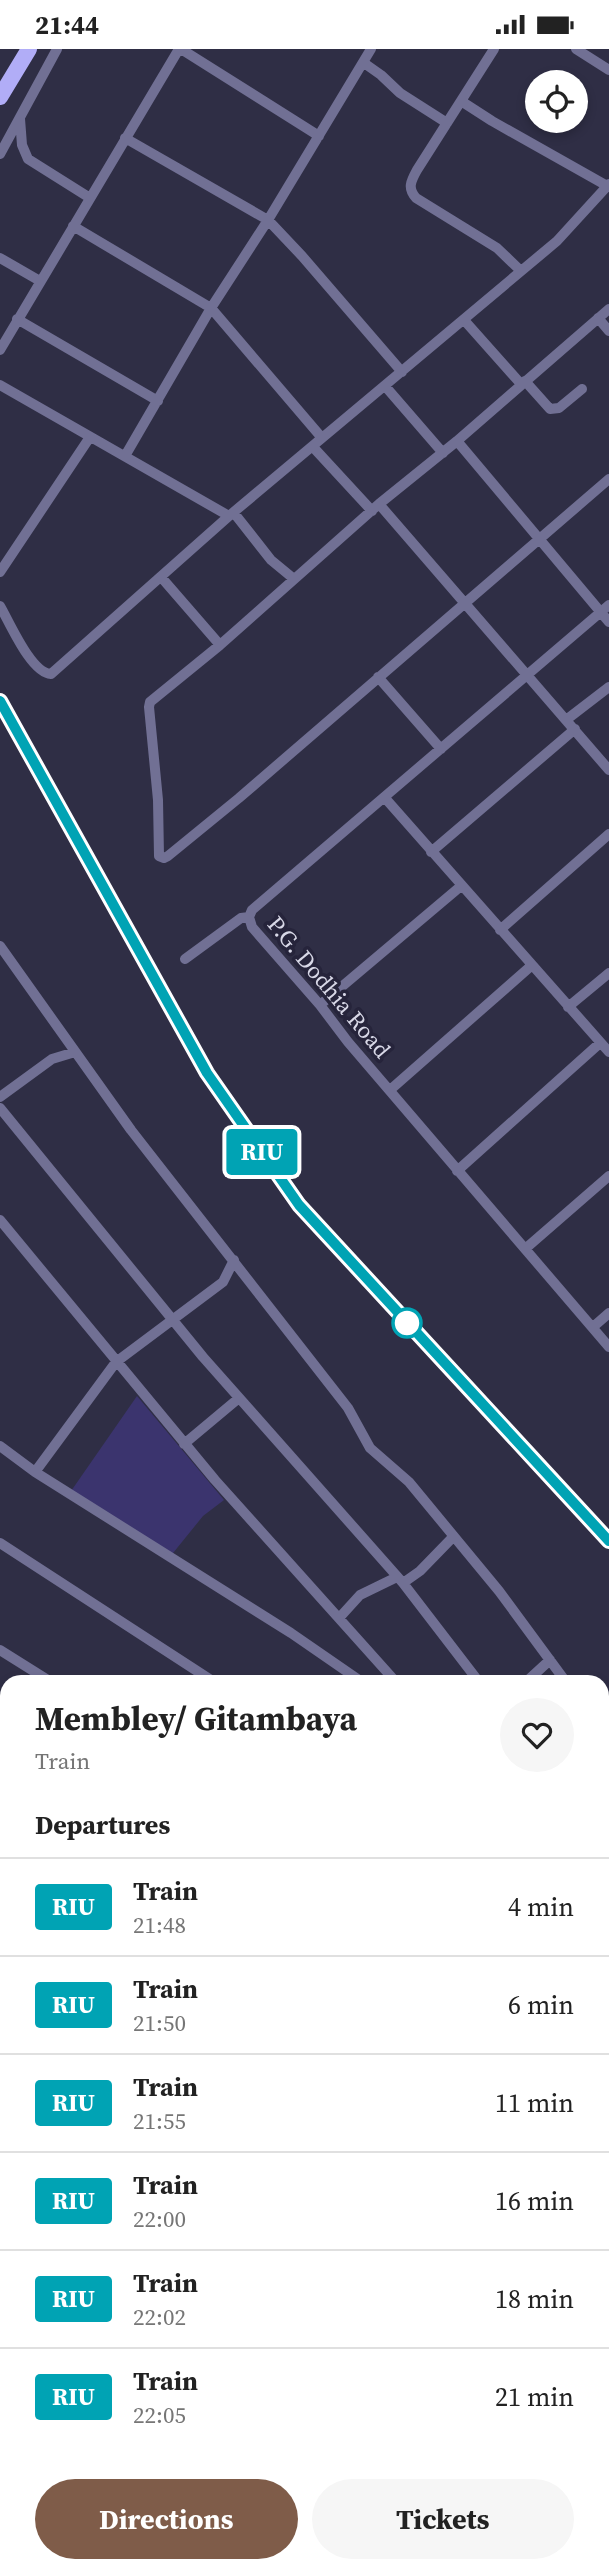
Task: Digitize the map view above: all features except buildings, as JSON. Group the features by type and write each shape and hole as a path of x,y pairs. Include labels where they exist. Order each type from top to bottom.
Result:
{"main road":[{"path":"0,97 29,49"}],"street":[{"path":"0,154 57,49"},
{"path":"0,350 180,49 319,136"},
{"path":"125,456 211,308 268,221 371,49"},
{"path":"494,49 412,179 410,192 497,248 521,271"},
{"path":"576,49 609,70"},
{"path":"364,63 412,102 447,123"},
{"path":"0,606 32,663 40,672 51,674 231,515 557,241 609,186 461,101"},
{"path":"20,117 22,145 28,159 90,198"},
{"path":"125,138 268,221 302,256 402,372"},
{"path":"73,226 211,308 322,438"},
{"path":"0,258 40,281"},
{"path":"609,309 220,645 155,697 149,705 158,800 158,850 162,857 168,856 239,798 609,479"},
{"path":"598,318 609,331"},
{"path":"17,319 158,401"},
{"path":"464,320 487,348 550,409 559,408 582,389"},
{"path":"0,385 231,515 271,560 294,579"},
{"path":"385,386 443,453"},
{"path":"0,572 90,437"},
{"path":"457,441 540,540 605,608 609,622"},
{"path":"313,447 466,602 609,770"},
{"path":"161,577 220,645"},
{"name":"P.G. Dodhia Road","path":"605,608 252,910 249,917 252,927 320,1005 348,1042 609,1347"},
{"path":"378,677 441,749"},
{"path":"566,720 609,687"},
{"path":"431,852 575,729"},
{"path":"385,798 609,1052"},
{"path":"500,930 609,834"},
{"path":"320,1005 460,886"},
{"path":"185,959 241,918 249,917"},
{"path":"0,946 131,1130 348,1408 370,1448 409,1482 499,1591 561,1675"},
{"path":"390,1090 531,966"},
{"path":"568,1007 609,973"},
{"path":"457,1171 600,1043"},
{"path":"0,1097 52,1059 75,1052"},
{"path":"0,1108 172,1320 400,1580 474,1675"},
{"path":"525,1249 609,1176"},
{"path":"0,1220 184,1444 256,1528 340,1617 388,1673"},
{"path":"35,1472 116,1362 223,1282 234,1260"},
{"path":"593,1327 609,1313"},
{"path":"184,1444 239,1398"},
{"path":"0,1446 35,1472 352,1675"},
{"path":"340,1617 360,1595 420,1571 453,1537"},
{"path":"0,1543 203,1675"},
{"path":"0,1650 40,1675"},
{"path":"534,1675 550,1660"}],"shaded area":[{"path":"137,1396 224,1500 203,1516 169,1558 69,1494"}],"railway":[{"path":"0,701 207,1073 299,1205 609,1541"}],"train":[{"name":"RIU","path":"0,701 207,1073 299,1205 609,1541"}]}
